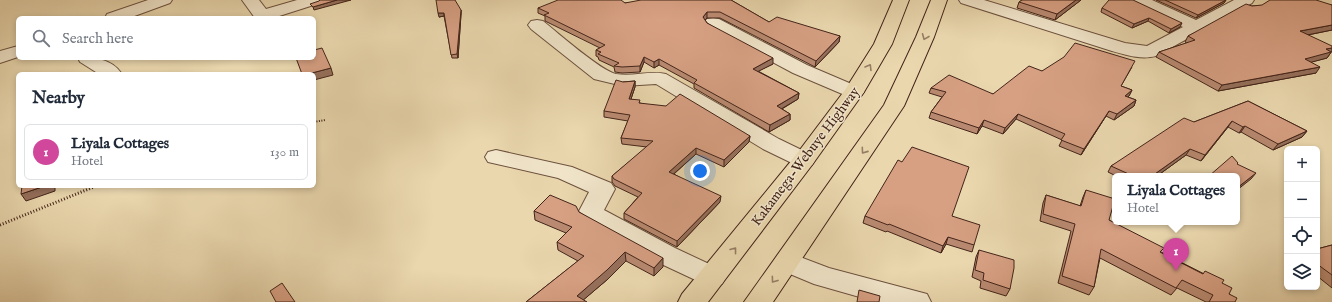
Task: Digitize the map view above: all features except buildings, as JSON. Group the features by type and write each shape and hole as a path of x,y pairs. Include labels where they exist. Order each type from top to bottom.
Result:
{"highway":[{"name":"Kakamega-Webuye Highway","path":"692,302 804,160 854,92 883,44 901,0"},
{"path":"758,302 894,106 925,37 939,0"}],"street":[{"path":"119,16 164,0"},
{"path":"250,0 262,16"},
{"path":"266,16 314,0"},
{"path":"967,0 1132,52 1150,52 1195,26 1246,0"},
{"path":"1139,0 1195,26"},
{"path":"713,23 781,60 854,92"},
{"path":"538,25 601,75 612,80 623,81 659,78 771,144 804,160"},
{"path":"0,57 16,52"},
{"path":"90,60 109,72"},
{"path":"496,157 564,172 603,189 590,212 666,255 712,277"},
{"path":"787,262 823,277 917,302"}],"path":[{"path":"316,122 325,120"},
{"path":"0,225 91,188"}],"place":[{"name":"Liyala Cottages","path":"1176,271"}]}
